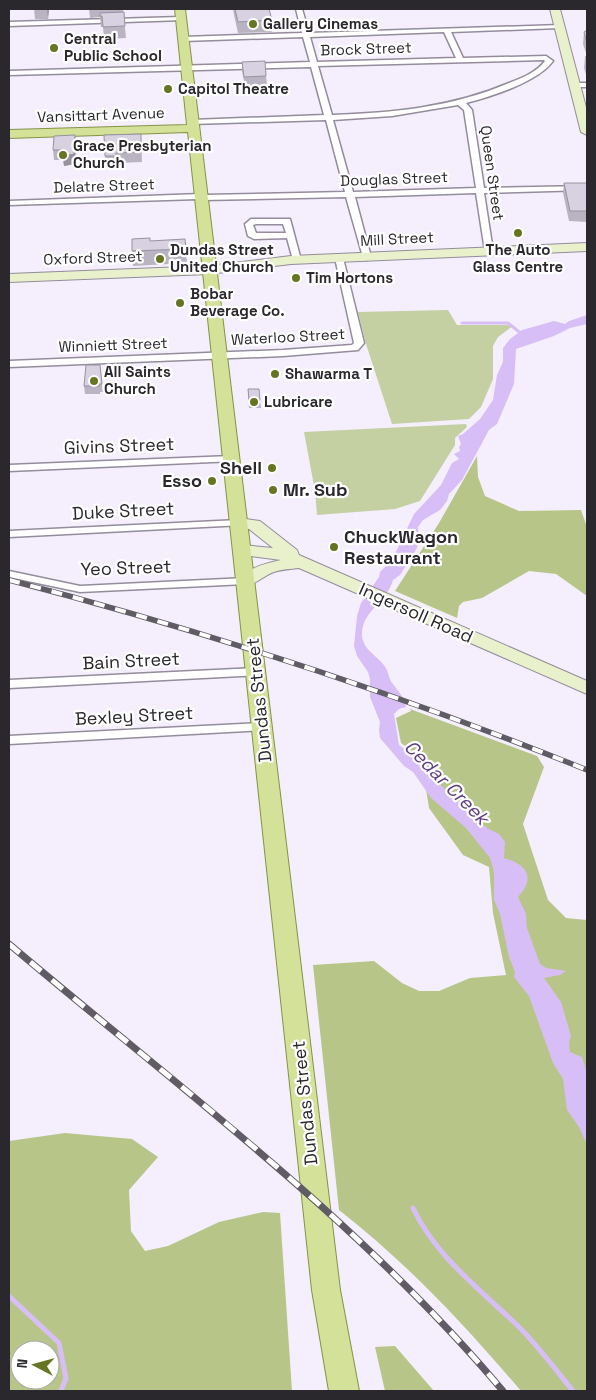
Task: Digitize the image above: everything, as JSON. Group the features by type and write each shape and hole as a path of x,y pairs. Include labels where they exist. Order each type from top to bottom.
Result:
{"main road":[{"path":"555,9 587,132"},
{"name":"Dundas Street","path":"180,14 326,1290 344,1391"},
{"name":"Vansittart Avenue","path":"9,134 193,125"},
{"name":"Mill Street","path":"209,270 297,260 587,246"},
{"name":"Oxford Street","path":"9,278 209,270"},
{"path":"239,523 254,525 302,562"},
{"name":"Ingersoll Road","path":"242,550 278,554 302,562 587,688"},
{"path":"246,581 261,570 275,565 302,562"}],"street":[{"path":"299,9 316,64 348,194 367,257"},
{"path":"9,24 180,14"},
{"path":"184,39 559,26"},
{"path":"447,30 460,60"},
{"name":"Brock Street","path":"9,73 546,58 549,61 529,77 496,92 460,103"},
{"path":"574,85 587,85"},
{"path":"193,125 391,114 460,103"},
{"name":"Queen Street","path":"460,103 467,107 468,110 489,251"},
{"name":"Douglas Street","path":"201,197 587,188"},
{"name":"Delatre Street","path":"9,203 201,197"},
{"path":"291,235 297,260"},
{"name":"Waterloo Street","path":"219,356 345,350 357,346 359,343 339,258"},
{"name":"Winniett Street","path":"9,364 219,356"},
{"name":"Givins Street","path":"9,468 232,459"},
{"name":"Duke Street","path":"9,534 239,523"},
{"name":"Yeo Street","path":"9,574 80,589 246,581"},
{"name":"Bain Street","path":"9,684 256,672"},
{"name":"Bexley Street","path":"9,740 262,727"}],"green space":[{"path":"448,310 457,325 514,325 498,337 493,346 493,379 481,407 469,419 392,424 366,344 358,312"},
{"path":"466,424 467,427 455,438 455,445 420,501 395,509 317,515 315,491 304,432"},
{"path":"477,456 478,477 485,496 519,511 581,510 587,527 587,596 556,574 529,571 482,598 463,602 459,606 457,618 395,591 439,523"},
{"path":"410,709 537,756 544,767 523,824 548,900 566,918 587,920 587,1391 521,1391 478,1342 412,1274 339,1210 313,965 374,961 402,983 419,991 439,991 470,978 506,975 493,913 489,867 463,855 429,808 421,758 401,743 396,718 411,711"},
{"path":"65,1133 132,1139 158,1157 129,1190 131,1231 145,1251 168,1246 219,1222 263,1212 280,1213 292,1391 9,1391 9,1141"},
{"path":"395,1346 434,1391 385,1391 375,1347"}],"shaded area":[{"name":"Cedar Creek","path":"587,315 587,324 570,328 554,336 516,349 514,384 497,424 489,430 462,480 449,494 447,501 440,510 423,520 418,527 419,541 417,548 400,575 393,580 386,594 367,618 363,625 362,638 366,647 385,666 391,682 405,703 406,707 399,709 394,714 399,745 417,758 440,784 487,828 499,834 505,842 504,858 518,864 526,873 528,878 527,884 518,897 526,914 527,928 540,964 546,968 566,971 560,975 544,978 561,1002 571,1036 569,1042 570,1052 582,1057 587,1073 587,1145 579,1127 567,1110 563,1079 553,1063 529,996 514,977 515,972 509,957 500,914 494,900 494,872 490,858 466,828 431,798 413,772 404,766 380,738 380,722 370,697 370,679 368,672 357,656 354,646 357,616 361,603 379,577 380,572 392,560 414,514 441,485 452,463 459,459 454,454 460,451 459,447 461,444 458,436 480,419 493,400 497,375 503,362 503,348 510,339 522,330 554,321 565,324"}],"building":[{"path":"235,9 269,9 272,20 238,22"},
{"path":"124,12 125,26 103,27 100,13"},
{"path":"587,30 587,43 584,32"},
{"path":"265,61 266,76 244,77 242,62"},
{"path":"141,134 141,152 116,153 116,156 105,156 104,135"},
{"path":"75,135 74,154 63,156 63,150 53,150 54,136"},
{"path":"564,183 587,183 587,211 570,211"},
{"path":"150,238 150,241 185,239 186,249 132,251 132,239"},
{"path":"86,365 100,365 102,384 99,384 99,386 84,386"},
{"path":"248,389 259,389 260,400 249,400"}],"waterway":[{"path":"462,323 508,323 523,335"},
{"path":"413,1208 434,1242 460,1272 526,1335 573,1391"},
{"path":"9,1296 59,1343 66,1378 61,1391"}],"railway":[{"path":"9,580 228,642 445,715 587,770"},
{"path":"9,944 202,1103 328,1213 448,1329 503,1391"}],"place":[{"name":"Gallery Cinemas","path":"253,24"},
{"name":"Central Public School","path":"54,48"},
{"name":"Capitol Theatre","path":"168,89"},
{"name":"Grace Presbyterian Church","path":"63,155"},
{"name":"The Auto Glass Centre","path":"518,233"},
{"name":"Dundas Street United Church","path":"160,259"},
{"name":"Tim Hortons","path":"296,278"},
{"name":"Bobar Beverage Co.","path":"180,303"},
{"name":"Shawarma T","path":"275,374"},
{"name":"All Saints Church","path":"94,381"},
{"name":"Lubricare","path":"254,402"},
{"name":"Shell","path":"272,468"},
{"name":"Esso","path":"212,481"},
{"name":"Mr. Sub","path":"273,490"},
{"name":"ChuckWagon Restaurant","path":"334,547"}]}
